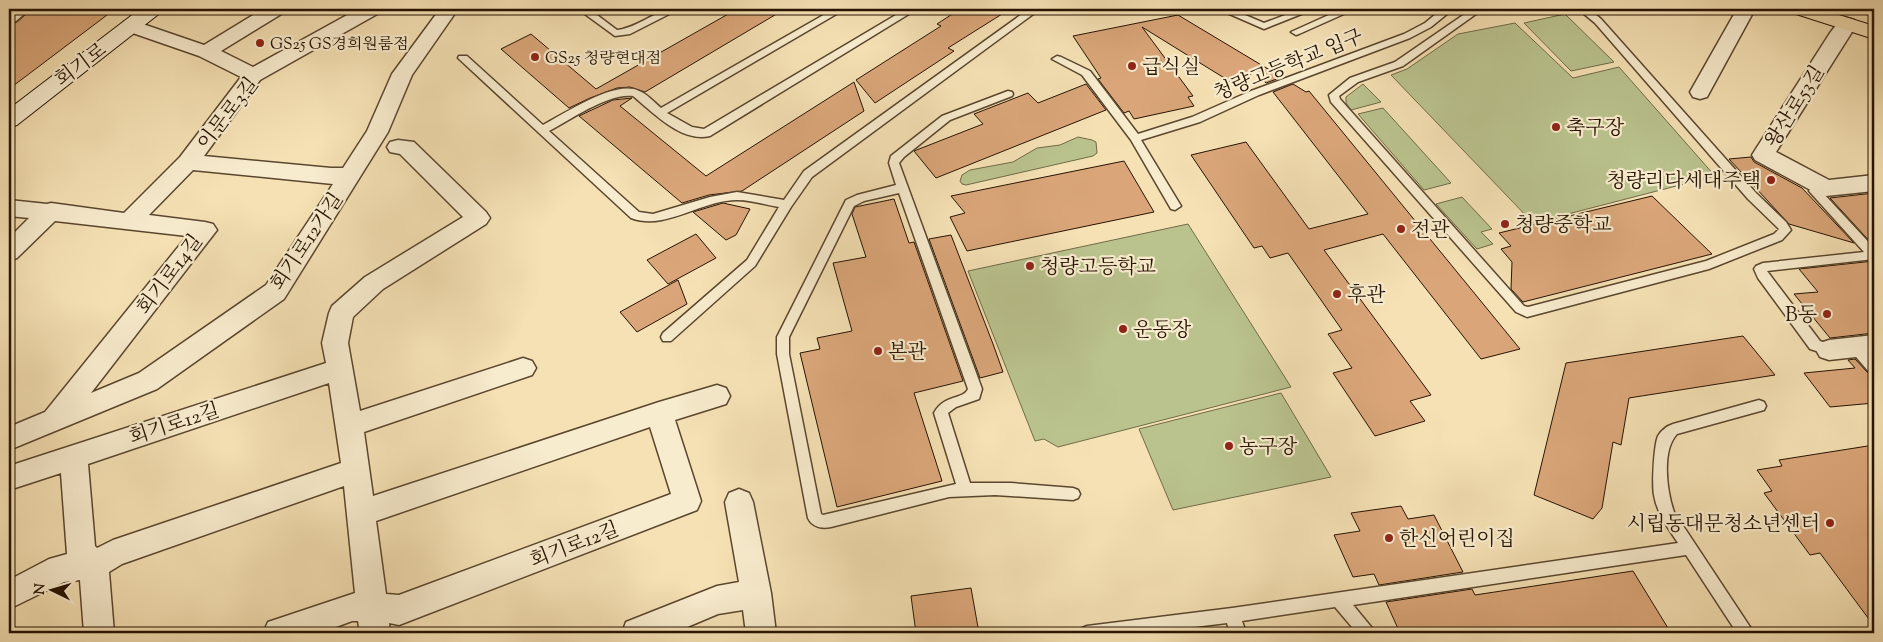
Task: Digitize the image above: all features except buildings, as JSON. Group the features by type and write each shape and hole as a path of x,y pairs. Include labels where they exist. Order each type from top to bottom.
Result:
{"main road":[{"name":"회기로","path":"9,120 152,9"},
{"path":"1800,9 1874,33"},
{"path":"1869,9 1874,10"}],"street":[{"path":"9,17 21,9"},
{"path":"206,52 276,9"},
{"name":"이문로3길","path":"130,220 188,162 253,75 372,9"},
{"name":"회기로12가길","path":"9,439 148,381 275,292 349,176 381,147 377,132 402,74 450,9"},
{"path":"1700,92 1746,9"},
{"name":"왕산로53길","path":"1826,188 1763,156 1847,24"},
{"path":"131,26 206,52 253,75"},
{"path":"374,620 356,470 335,343 341,313 374,283 478,218 406,147 381,147"},
{"name":"이문로3길","path":"188,162 349,176"},
{"path":"1826,188 1874,183"},
{"name":"회기로14길","path":"9,208 130,220 204,230 52,422"},
{"path":"9,252 50,211"},
{"path":"1829,350 1865,346"},
{"path":"349,426 523,368"},
{"name":"회기로12길","path":"9,478 340,369"},
{"path":"362,513 659,413 718,396"},
{"name":"회기로12길","path":"280,633 352,607 374,620 687,501 659,413"},
{"path":"74,456 81,552 94,565 99,633"},
{"path":"9,595 60,569 94,565 113,554 356,470"},
{"path":"739,502 756,593 761,633"},
{"path":"636,633 717,600 756,593"}],"lane":[{"path":"583,9 615,32 621,33 627,32 674,9"},
{"path":"661,112 840,9"},
{"path":"542,130 616,92 636,93 689,132 697,134 706,132 912,9"},
{"path":"667,337 751,263 801,182 817,166 1036,9"},
{"path":"1223,9 1264,26 1311,9 1331,17"},
{"path":"1296,32 1350,9"},
{"name":"청량고등학교 입구","path":"1134,138 1180,126 1255,93 1407,36 1428,25 1448,9"},
{"path":"1478,9 1398,64 1354,80 1334,95 1334,100 1520,309 1527,312 1709,265 1778,237 1785,230 1752,196 1598,20 1583,9"},
{"path":"463,58 636,215 643,218 653,218 710,201 737,196 787,204"},
{"path":"1057,59 1086,73 1134,138 1175,206"},
{"path":"965,489 941,413 943,408 949,404 968,399 974,395 975,389 894,165 895,159 900,154 946,118 1008,94"},
{"path":"902,188 861,198 850,203 784,337 782,354 815,518 822,522 831,521 949,491 965,489 1025,490 1073,494"},
{"path":"1826,188 1815,191 1874,255"},
{"path":"1829,350 1815,345 1762,275 1760,269 1763,267 1874,255"},
{"path":"1865,346 1874,368"},
{"path":"1746,633 1668,515 1661,495 1660,478 1664,439 1673,430 1759,406"},
{"path":"1087,633 1232,615 1690,548"},
{"path":"1338,599 1367,633"},
{"path":"1232,615 1238,633"}],"green space":[{"path":"1565,14 1614,62 1571,71 1524,23"},
{"name":"축구장","path":"1515,23 1573,78 1619,67 1715,176 1533,223 1391,75 1407,69 1458,34"},
{"path":"1363,84 1381,102 1351,110 1346,103 1346,97"},
{"path":"1383,108 1451,183 1424,190 1358,114"},
{"path":"1078,137 1096,142 1097,153 1093,156 966,185 960,181 962,175 970,170 1013,162 1037,148 1060,145"},
{"path":"1462,197 1492,229 1481,232 1493,244 1477,249 1436,204"},
{"name":"운동장","path":"1188,224 1291,387 1058,447 1044,439 1035,441 968,271"},
{"name":"농구장","path":"1281,393 1331,477 1173,510 1139,429"}],"place":[{"name":"GS25 GS경희원룸점","path":"260,43"},
{"name":"GS25 청량현대점","path":"535,57"},
{"name":"급식실","path":"1132,66"},
{"name":"축구장","path":"1556,127"},
{"name":"청량리다세대주택","path":"1771,180"},
{"name":"청량중학교","path":"1505,224"},
{"name":"전관","path":"1401,229"},
{"name":"청량고등학교","path":"1030,266"},
{"name":"후관","path":"1337,294"},
{"name":"B동","path":"1827,314"},
{"name":"운동장","path":"1123,329"},
{"name":"본관","path":"878,351"},
{"name":"농구장","path":"1229,446"},
{"name":"시립동대문청소년센터","path":"1830,523"},
{"name":"한신어린이집","path":"1389,538"}]}
